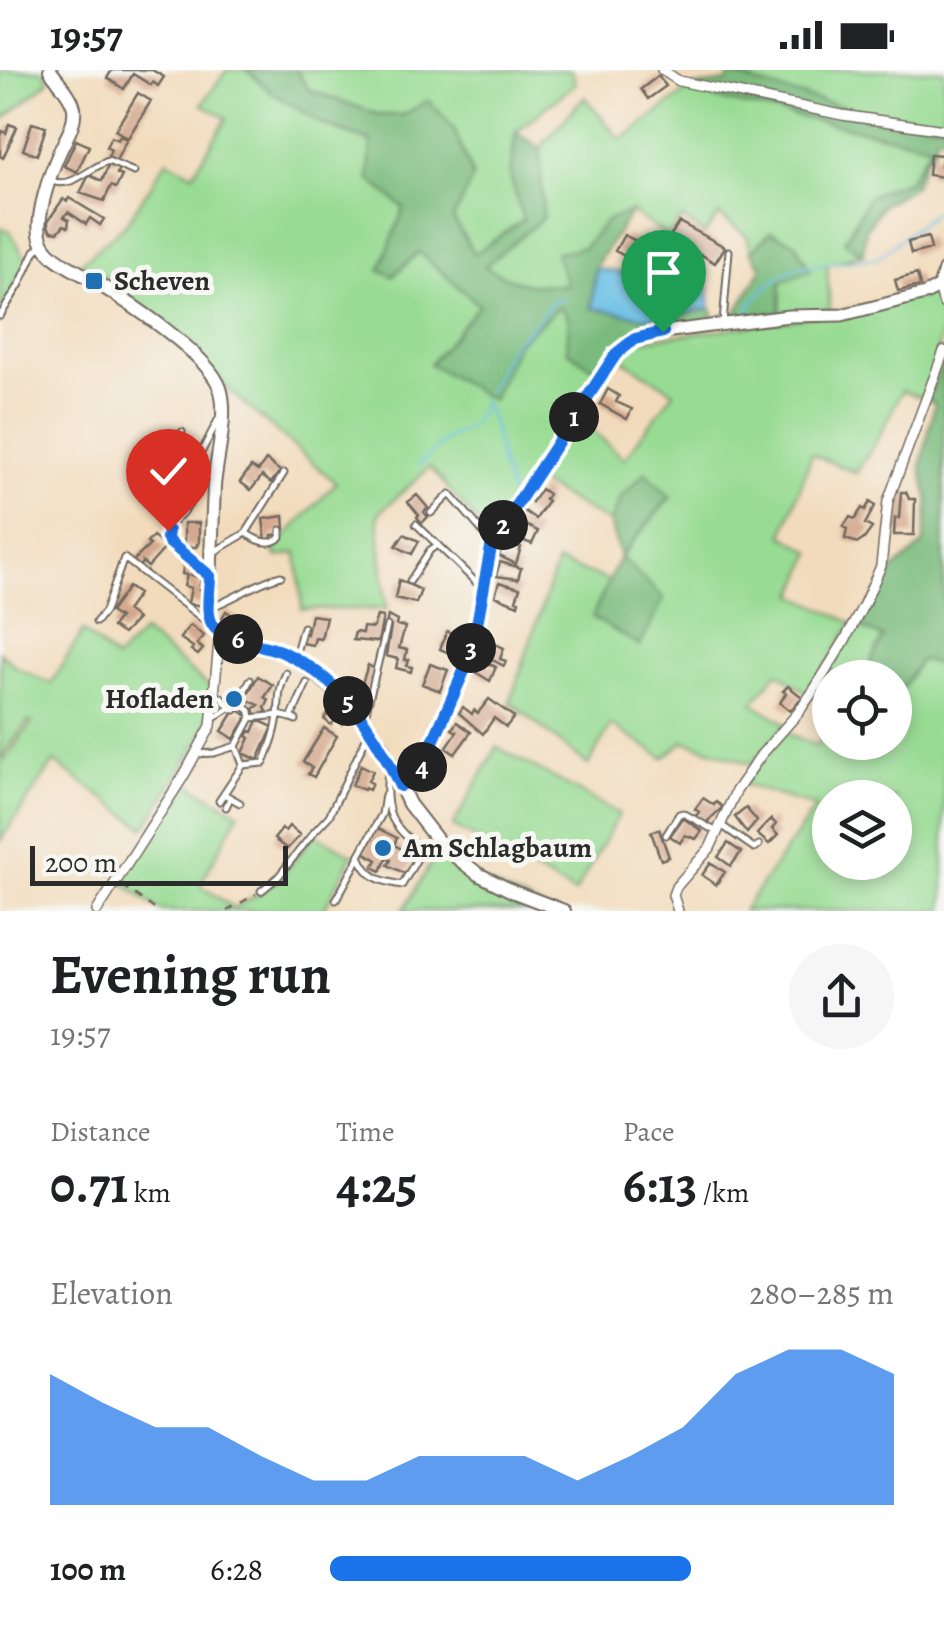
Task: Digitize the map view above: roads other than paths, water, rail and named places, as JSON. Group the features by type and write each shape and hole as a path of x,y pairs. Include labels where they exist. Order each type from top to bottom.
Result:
{"main road":[{"path":"57,73 71,100 74,116 49,180 40,229 45,247 59,260 144,313 203,363 220,389 211,623 217,630 295,659 340,693 367,724 420,820 441,846 478,874 564,911"}],"street":[{"path":"662,70 679,81 842,115 944,130"},
{"path":"944,270 939,287 944,304"},
{"path":"400,786 421,769 453,696 475,635 492,542 616,354 635,339 663,332 789,316 842,315 939,287"},
{"path":"678,911 676,887 705,855 736,791 814,690 864,604 882,566 888,502 944,350"},
{"path":"97,911 211,726 217,630"}],"lane":[{"path":"49,180 61,185 71,182 108,161 134,172"},
{"path":"0,316 35,251 45,247"},
{"path":"723,323 729,251"},
{"path":"182,432 180,447 186,454 194,455 202,450 222,414"},
{"path":"211,554 246,534 284,473"},
{"path":"430,513 450,494 492,542"},
{"path":"189,504 171,524 167,538 210,576"},
{"path":"416,524 484,589"},
{"path":"246,534 270,542 281,537 281,530"},
{"path":"410,581 438,544"},
{"path":"96,622 105,610 124,558 217,630"},
{"path":"209,608 281,576"},
{"path":"261,891 278,877 329,816 367,724 387,626"},
{"path":"295,659 303,627"},
{"path":"243,765 264,763 276,732 278,690 286,673"},
{"path":"211,719 230,712 250,680"},
{"path":"251,718 294,719 307,683"},
{"path":"221,697 230,712"},
{"path":"196,754 236,746 251,718 250,710 239,702"},
{"path":"236,746 243,765"},
{"path":"336,900 382,814 390,762"},
{"path":"226,807 224,798 243,765"},
{"path":"385,794 394,825 422,850"},
{"path":"224,798 240,803"},
{"path":"666,835 679,814 683,814 754,848 759,845"},
{"path":"360,858 380,881 402,885 422,850 441,846"}],"water":[{"path":"596,268 661,280 705,272 711,308 653,318 592,308"}],"waterway":[{"path":"748,310 765,288 797,267 877,258 944,205"},
{"path":"488,392 512,344 554,300 565,298"},
{"path":"418,465 444,441 473,423 483,400"},
{"path":"483,404 494,426 511,499"}],"place":[{"name":"Scheven","path":"94,281"},
{"name":"Hofladen","path":"234,699"},
{"name":"Am Schlagbaum","path":"383,848"}]}
